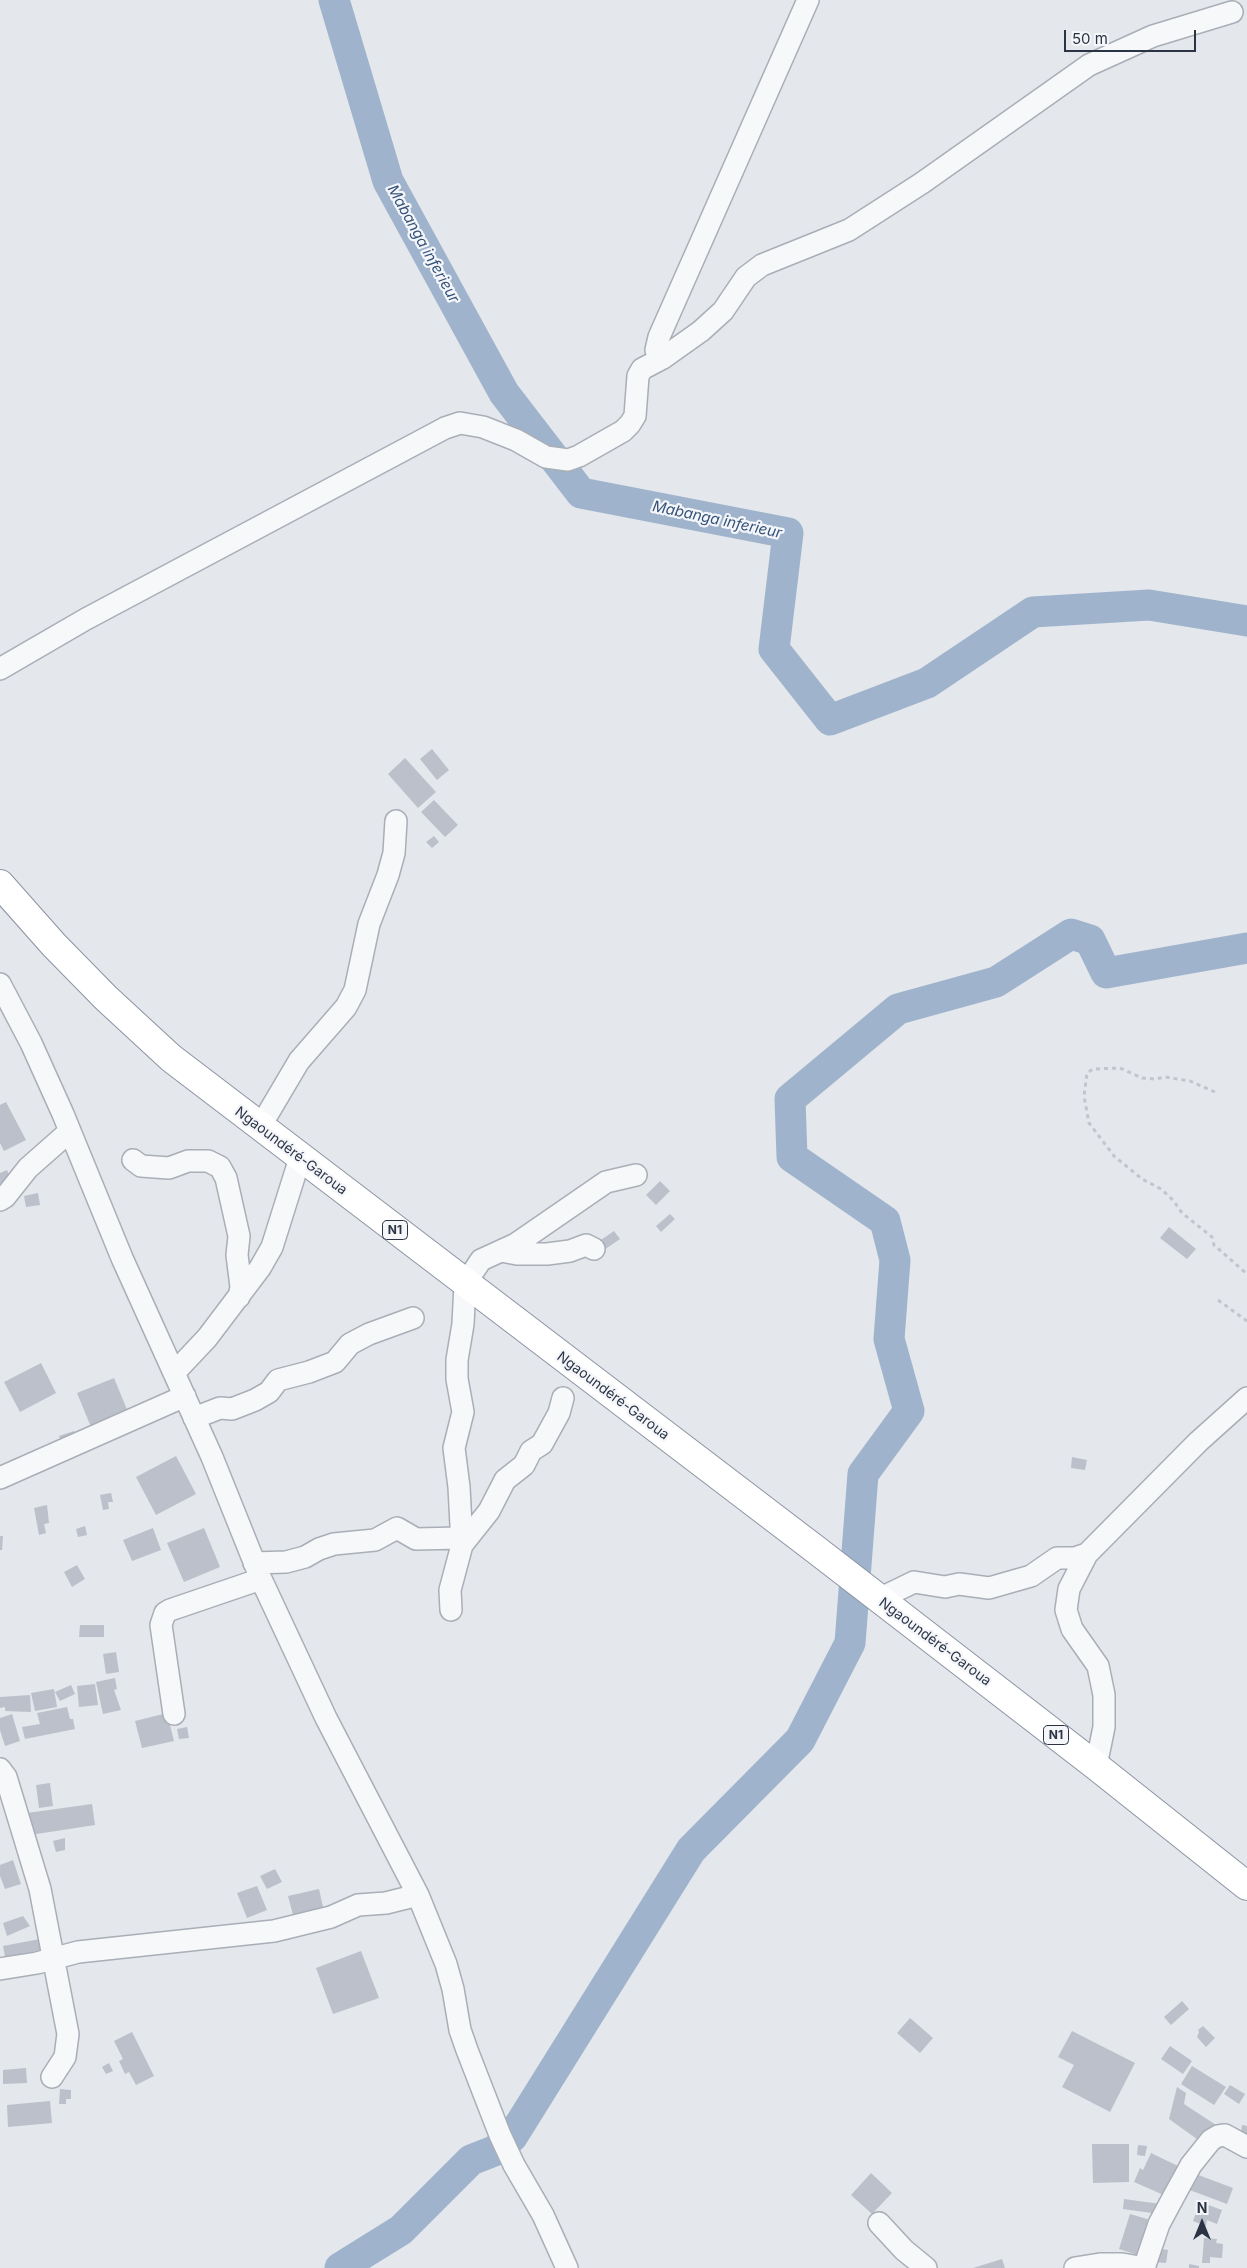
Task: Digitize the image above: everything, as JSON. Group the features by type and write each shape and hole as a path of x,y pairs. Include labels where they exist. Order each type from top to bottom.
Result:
{"highway":[{"name":"Ngaoundéré-Garoua","path":"0,884 54,945 136,1028 171,1058 815,1549 1096,1766 1247,1886"}],"street":[{"path":"663,358 656,350 658,337 808,0"},
{"path":"0,668 86,619 445,428 460,424 483,427 516,440 546,457 568,460 579,456 630,424 635,416 638,376 642,369 663,358 701,331 723,311 746,277 762,265 849,230 922,183 1089,64 1153,36 1232,12"},
{"path":"260,1127 299,1061 346,1007 355,990 369,924 388,875 394,853 396,821"},
{"path":"0,984 31,1043 70,1131 122,1258 212,1457 257,1571 326,1718 418,1895 446,1964 453,1989 460,2030 504,2144 543,2214 567,2268"},
{"path":"0,1200 5,1197 28,1168 70,1131"},
{"path":"174,1373 207,1338 260,1268 272,1248 300,1158"},
{"path":"133,1160 141,1166 169,1168 188,1161 208,1161 220,1167 226,1178 239,1236 237,1255 241,1287 239,1296"},
{"path":"451,1610 450,1590 461,1541 459,1487 454,1448 463,1412 457,1380 457,1360 463,1324 466,1284 481,1260 516,1244 580,1198 606,1182 636,1175"},
{"path":"501,1251 517,1254 547,1254 570,1251 586,1245 594,1249"},
{"path":"194,1418 220,1408 232,1409 255,1400 269,1392 278,1380 309,1372 335,1362 350,1344 369,1334 413,1318"},
{"path":"0,1478 185,1396"},
{"path":"174,1714 161,1625 165,1613 257,1571 305,1557 319,1549 334,1544 375,1540 397,1528 416,1539 461,1541 484,1517 506,1480 524,1465 530,1451 542,1444 558,1413 563,1398"},
{"path":"1096,1766 1104,1727 1104,1695 1098,1666 1072,1629 1066,1610 1069,1589 1087,1554 1198,1442 1247,1398"},
{"path":"871,1594 914,1582 945,1587 958,1584 989,1588 1031,1576 1057,1558 1075,1558 1087,1554"},
{"path":"0,1769 6,1777 40,1889 68,2034 66,2057 52,2077"},
{"path":"0,1970 78,1952 274,1931 330,1917 358,1905 386,1903 418,1895"},
{"path":"1075,2268 1100,2264 1122,2264 1145,2268 1160,2224 1174,2196 1191,2166 1211,2140 1225,2135 1247,2147"},
{"path":"879,2223 904,2250 926,2268"}],"path":[{"path":"1215,1092 1190,1081 1165,1077 1155,1079 1142,1078 1120,1068 1093,1069 1087,1073 1084,1096 1090,1123 1114,1156 1142,1179 1161,1189 1173,1200 1182,1213 1212,1237 1214,1245 1247,1274"},
{"path":"1218,1300 1247,1322"}],"building":[{"path":"432,749 449,770 437,780 420,759"},
{"path":"405,758 436,792 418,808 388,774"},
{"path":"434,800 458,825 445,837 421,812"},
{"path":"434,836 439,842 432,848 426,842"},
{"path":"6,1102 26,1140 4,1151 0,1143 0,1105"},
{"path":"7,1170 11,1180 0,1185 0,1173"},
{"path":"660,1181 670,1191 656,1205 646,1195"},
{"path":"38,1193 40,1205 26,1207 24,1196"},
{"path":"670,1214 675,1219 661,1232 656,1226"},
{"path":"1169,1227 1196,1249 1187,1259 1160,1238"},
{"path":"614,1231 620,1239 604,1250 598,1242"},
{"path":"41,1363 56,1393 20,1412 4,1382"},
{"path":"114,1378 128,1412 91,1427 77,1393"},
{"path":"74,1431 77,1438 62,1444 59,1436"},
{"path":"176,1456 196,1494 156,1515 136,1477"},
{"path":"1072,1457 1087,1460 1085,1470 1071,1468"},
{"path":"111,1493 113,1502 108,1502 109,1509 103,1510 100,1495"},
{"path":"47,1505 49,1523 44,1524 46,1533 39,1535 34,1508"},
{"path":"85,1526 87,1535 78,1537 76,1529"},
{"path":"153,1528 161,1550 132,1561 123,1540"},
{"path":"204,1528 220,1567 184,1582 167,1543"},
{"path":"0,1536 3,1536 2,1550 0,1550"},
{"path":"77,1565 85,1579 72,1587 64,1572"},
{"path":"80,1625 104,1625 104,1637 79,1637"},
{"path":"116,1652 119,1672 106,1674 103,1654"},
{"path":"115,1678 117,1689 114,1690 121,1710 103,1714 96,1682"},
{"path":"95,1684 98,1705 79,1707 77,1686"},
{"path":"71,1685 75,1694 60,1701 55,1692"},
{"path":"54,1689 57,1707 35,1711 31,1693"},
{"path":"30,1695 31,1712 5,1711 5,1707 0,1708 0,1697"},
{"path":"67,1707 70,1719 73,1719 75,1729 25,1739 22,1727 40,1724 37,1713"},
{"path":"167,1713 174,1741 142,1748 135,1721"},
{"path":"12,1714 20,1741 5,1746 0,1730 0,1718"},
{"path":"187,1727 189,1738 179,1739 177,1729"},
{"path":"50,1783 53,1806 39,1808 36,1785"},
{"path":"92,1804 95,1825 30,1835 27,1813"},
{"path":"65,1838 65,1850 56,1852 53,1841"},
{"path":"13,1860 21,1884 5,1889 0,1876 0,1865"},
{"path":"275,1869 282,1882 267,1889 260,1876"},
{"path":"257,1886 267,1910 247,1918 237,1893"},
{"path":"319,1889 323,1907 293,1915 288,1896"},
{"path":"23,1916 30,1926 7,1936 3,1923"},
{"path":"40,1939 42,1950 5,1957 3,1946"},
{"path":"361,1951 379,1998 333,2014 316,1968"},
{"path":"1182,2001 1189,2009 1171,2025 1164,2017"},
{"path":"910,2018 933,2038 920,2053 897,2033"},
{"path":"1203,2026 1215,2038 1206,2047 1197,2037 1198,2030"},
{"path":"1072,2031 1135,2063 1110,2112 1062,2087 1074,2065 1058,2057"},
{"path":"132,2032 154,2076 136,2085 129,2072 125,2074 119,2061 123,2059 114,2041"},
{"path":"1170,2046 1192,2061 1183,2074 1161,2059"},
{"path":"109,2063 113,2071 106,2074 102,2067"},
{"path":"1192,2066 1226,2087 1214,2105 1181,2084"},
{"path":"26,2068 27,2083 3,2084 3,2070"},
{"path":"1230,2085 1245,2094 1239,2104 1224,2094"},
{"path":"1177,2087 1186,2093 1184,2104 1216,2125 1201,2142 1169,2119"},
{"path":"60,2089 71,2090 71,2099 66,2099 66,2104 59,2104"},
{"path":"50,2101 52,2123 8,2127 7,2105"},
{"path":"1242,2125 1247,2126 1247,2135 1241,2134"},
{"path":"1092,2144 1129,2144 1129,2182 1093,2183"},
{"path":"1138,2145 1147,2146 1145,2156 1137,2155"},
{"path":"1151,2153 1178,2166 1166,2196 1134,2182 1140,2168 1143,2170"},
{"path":"871,2173 892,2193 872,2214 851,2195"},
{"path":"1193,2173 1233,2188 1227,2204 1187,2189"},
{"path":"1124,2199 1161,2204 1159,2214 1123,2209"},
{"path":"1200,2202 1222,2210 1217,2224 1207,2220 1206,2226 1193,2221"},
{"path":"1130,2214 1154,2221 1144,2257 1119,2249"},
{"path":"1204,2238 1217,2239 1216,2243 1223,2244 1222,2258 1210,2257 1210,2263 1202,2263"},
{"path":"1155,2248 1168,2250 1166,2263 1153,2262"},
{"path":"1002,2259 1005,2268 973,2268"},
{"path":"1189,2264 1199,2266 1199,2268 1189,2268"}],"waterway":[{"name":"Mabanga inferieur","path":"334,0 388,181 504,393 581,493 788,533 774,649 830,720 927,683 1033,612 1149,605 1247,621"},
{"path":"340,2268 401,2230 471,2160 494,2151 512,2137 691,1850 800,1740 850,1643 863,1474 909,1411 889,1339 895,1260 885,1221 792,1157 790,1099 898,1009 996,982 1071,934 1090,940 1106,973 1247,948"}]}
